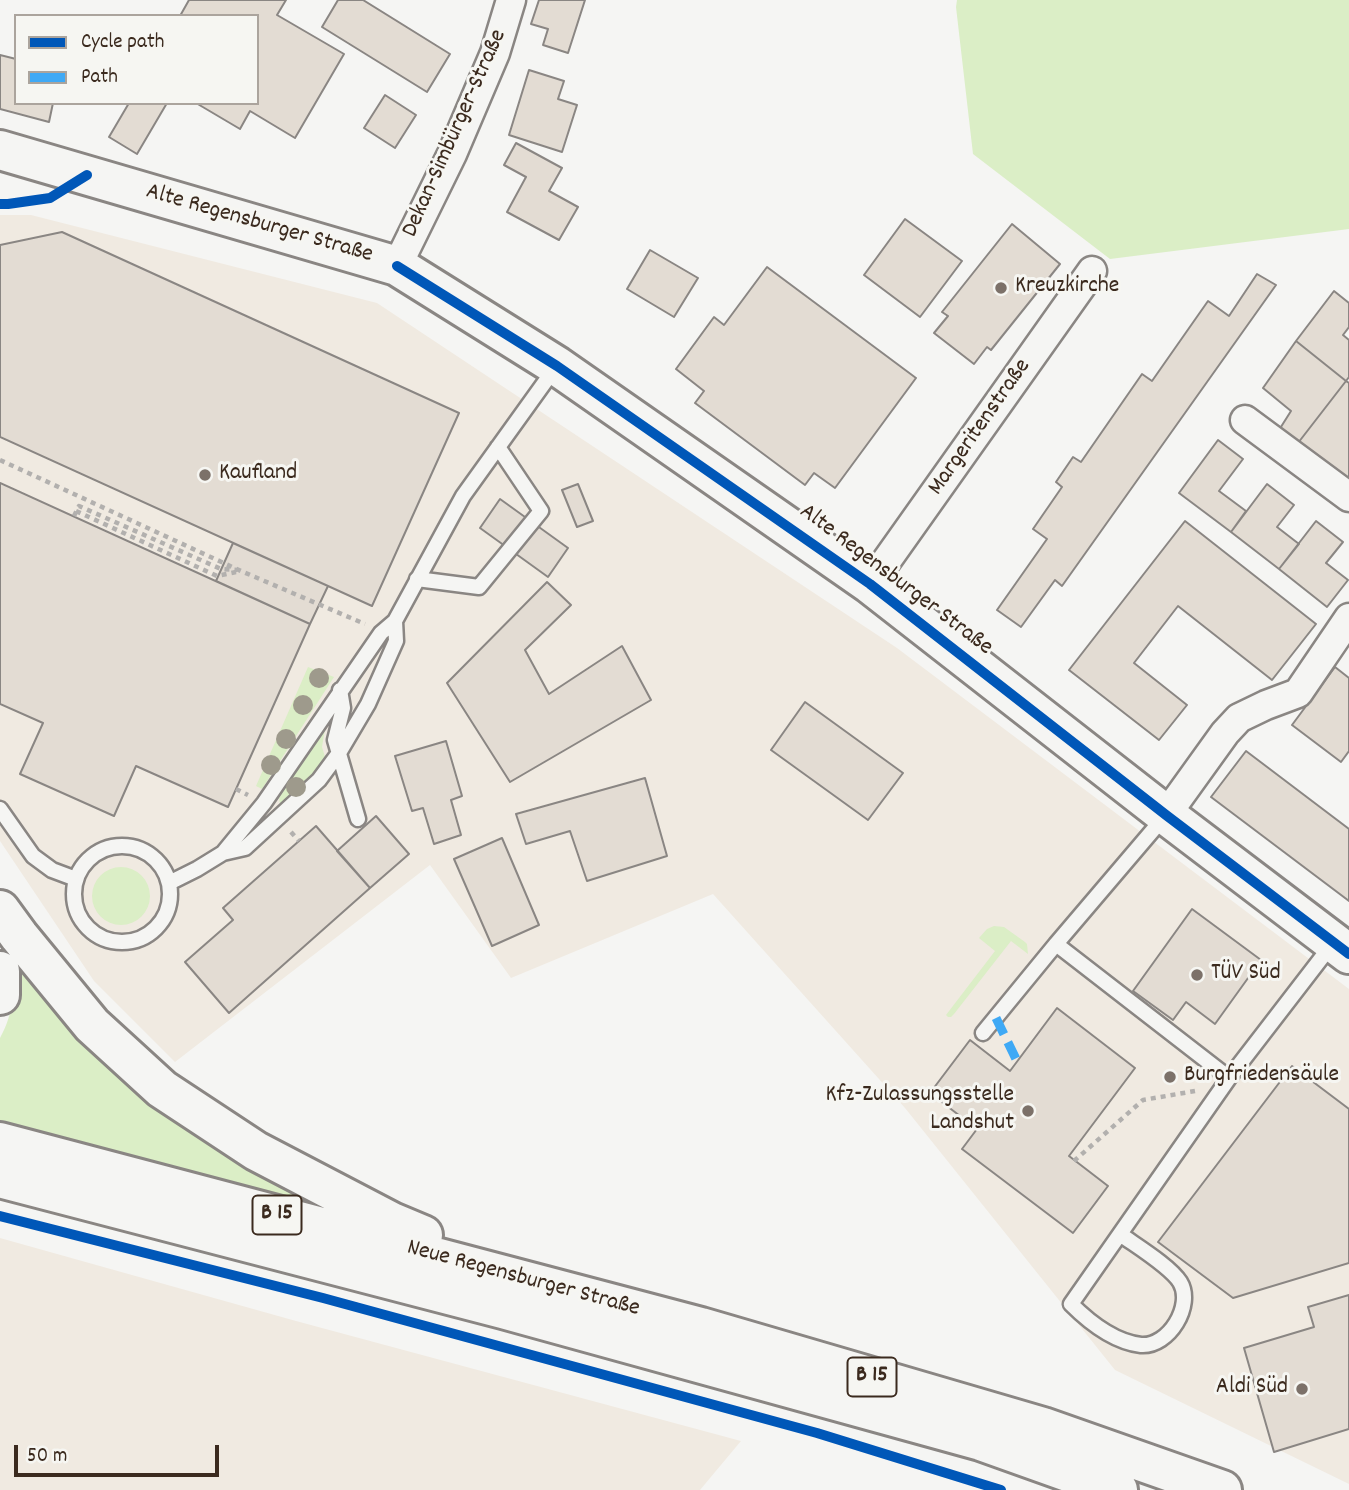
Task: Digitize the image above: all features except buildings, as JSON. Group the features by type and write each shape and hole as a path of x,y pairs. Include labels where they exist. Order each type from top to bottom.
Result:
{"main road":[{"name":"Alte Regensburger Straße","path":"0,150 397,266 556,366 870,584 1341,948"},
{"path":"0,910 92,1025 162,1089 256,1151 392,1222 554,1289"},
{"path":"0,971 0,995"},
{"name":"Neue Regensburger Straße","path":"0,1142 701,1328 1043,1427 1222,1490"},
{"name":"Neue Regensburger Straße","path":"0,1178 503,1309 981,1441 1118,1490"}],"street":[{"name":"Dekan-Simbürger-Straße","path":"397,266 452,154 495,53 511,0"},
{"name":"Margeritenstraße","path":"870,584 1092,271"},
{"path":"1245,420 1349,497"},
{"path":"1166,815 1225,733 1239,718 1298,693 1349,619"}],"lane":[{"path":"223,853 264,803 381,633 395,621 463,496 556,366"},
{"path":"418,579 479,587 541,511 498,447"},
{"path":"169,883 223,853 245,848 319,779 339,753 368,704 396,641 395,621"},
{"path":"340,690 343,708 335,740 358,818"},
{"path":"0,808 33,856 52,870 76,879"},
{"path":"983,1033 1166,815"},
{"path":"128,846 147,853 157,861 169,883 167,912 159,925 148,935 134,941 119,943 105,940 92,932 75,908 76,879 84,864 96,853 111,847 128,846"},
{"path":"1056,944 1228,1078"},
{"path":"1120,1234 1167,1269 1180,1282 1184,1296 1182,1313 1171,1331 1156,1341 1142,1345 1112,1336 1084,1317 1072,1304 1120,1234 1228,1078 1341,948"}],"path":[{"path":"0,460 381,633"},
{"path":"79,506 221,569 241,571 217,576 75,514 79,506"},
{"path":"150,548 154,540"},
{"path":"1074,1161 1143,1100 1197,1091 1228,1078"}],"shaded area":[{"path":"0,215 31,215 377,303 897,648 1349,989 1349,1484 1115,1370 905,1108 713,894 511,978 430,865 175,1062 94,981 0,841"},
{"path":"0,1238 741,1441 700,1490 0,1490"}],"green space":[{"path":"957,0 1349,0 1349,229 1110,259 973,154"},
{"path":"308,667 334,677 262,789 256,786"},
{"path":"326,723 322,747 326,760 293,797 280,804 279,798 286,783"},
{"path":"115,867 127,867 142,875 150,890 150,902 142,917 127,925 115,925 100,917 92,902 92,890 100,875"},
{"path":"994,926 1004,927 1025,942 1028,954 1011,941 954,1014 948,1017 946,1015 995,951 979,938"},
{"path":"14,961 43,986 377,1231 0,1132 0,1038 11,1010"}],"marked path":[{"path":"996,1018 1017,1061"}],"cycle path":[{"path":"0,204 50,198 87,175"},
{"path":"397,266 557,366 870,584 1349,954"},
{"path":"0,1216 323,1298 817,1433 1001,1490"}],"place":[{"name":"Kreuzkirche","path":"1001,288"},
{"name":"Kaufland","path":"205,475"},
{"name":"TÜV Süd","path":"1197,975"},
{"name":"Burgfriedensäule","path":"1170,1077"},
{"name":"Kfz-Zulassungsstelle Landshut","path":"1028,1111"},
{"name":"Aldi Süd","path":"1302,1389"}]}
